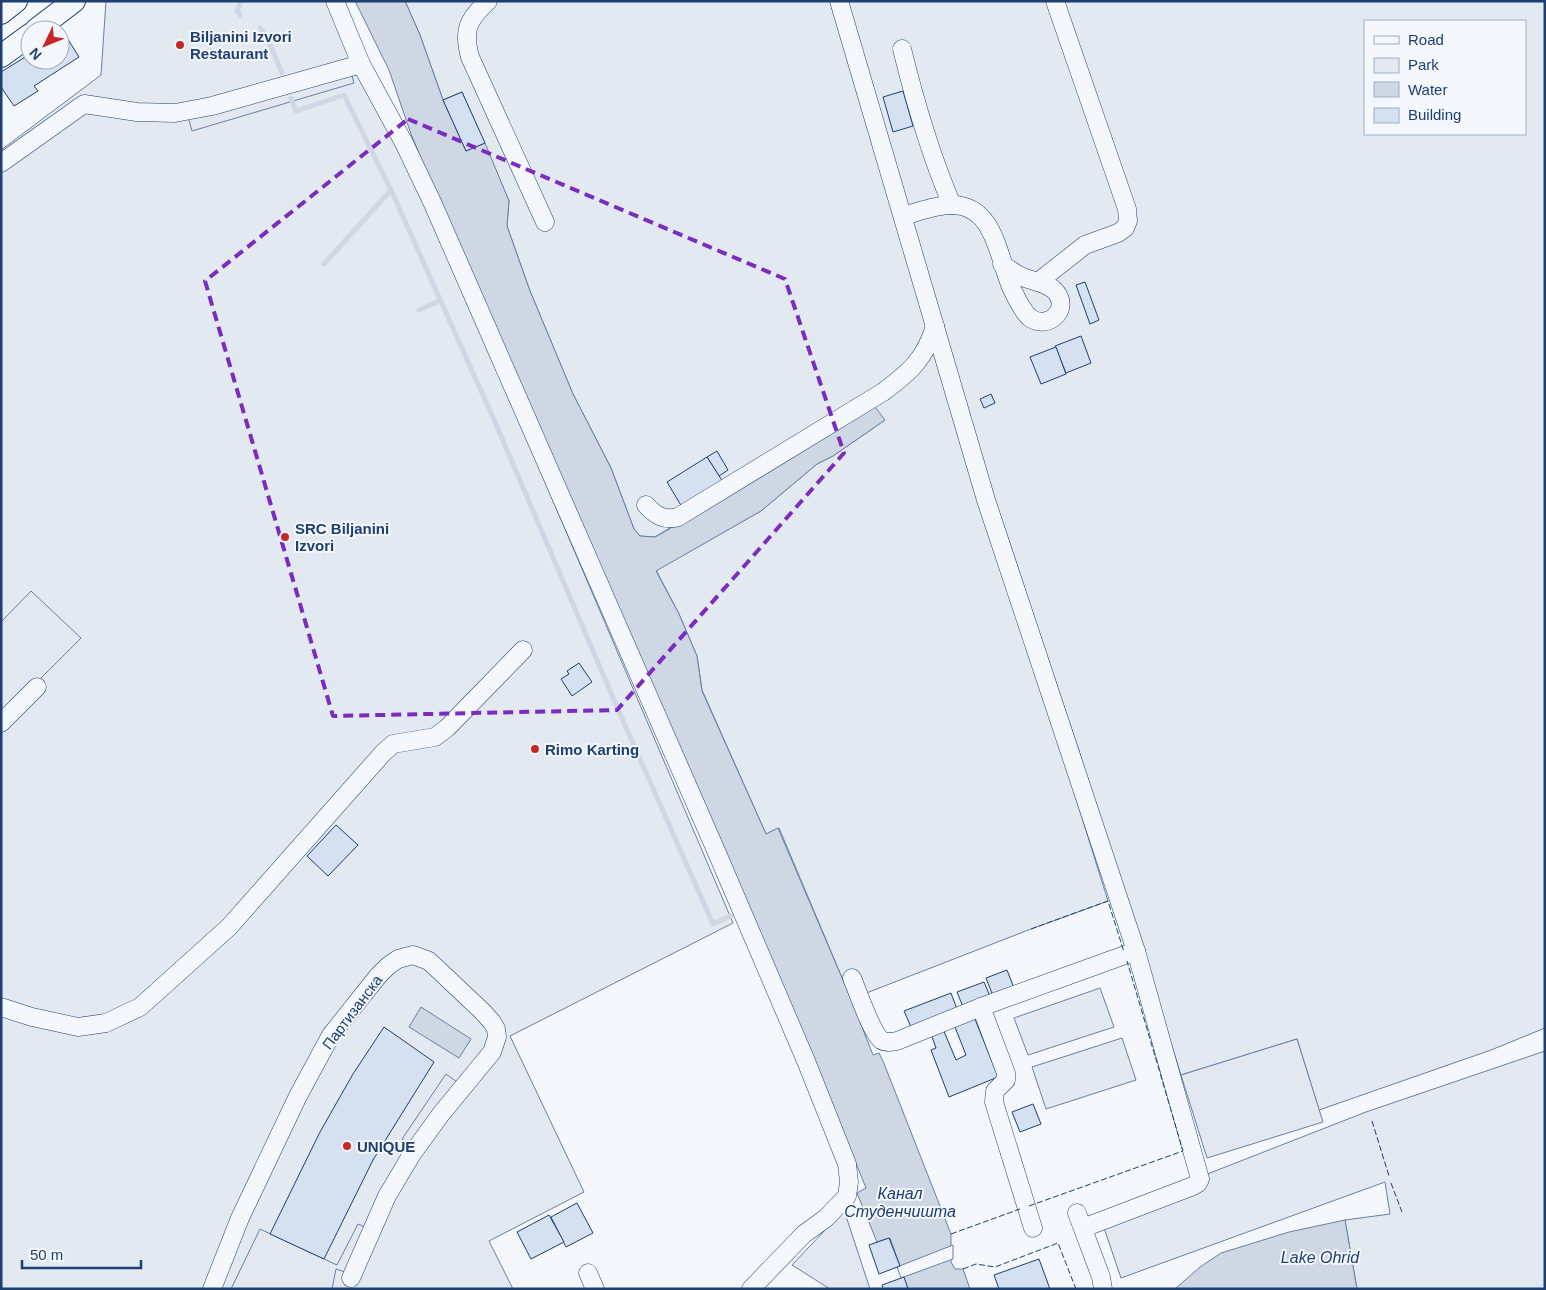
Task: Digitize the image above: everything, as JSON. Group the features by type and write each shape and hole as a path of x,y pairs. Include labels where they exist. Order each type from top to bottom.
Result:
{"main road":[{"path":"1,13 16,1"},
{"path":"49,20 74,1"},
{"path":"1,56 20,42"}],"street":[{"path":"335,1 361,64 404,143 433,204 725,871 806,1061 847,1164 849,1182 847,1196 826,1218 804,1234 751,1289"},
{"path":"488,1 472,19 467,30 466,41 470,57 545,222"},
{"path":"838,1 936,326 986,500 1136,951 1200,1179 1193,1186 1080,1221 1101,1277 1103,1289"},
{"path":"1038,282 1085,245 1118,233 1125,228 1128,221 1128,209 1055,1"},
{"path":"902,49 923,128 952,204"},
{"path":"1,163 84,104 137,112 175,112 212,106 361,64"},
{"path":"903,216 952,204 976,211 987,222 994,236 1002,264 1014,294 1027,315 1034,321 1048,321 1055,318 1060,312 1061,303 1058,294 1051,287 1013,273 1002,264"},
{"path":"646,505 659,517 666,519 678,517 883,392 909,371 924,355 936,326"},
{"path":"1,1007 32,1017 78,1027 106,1023 140,1007 229,927 382,753 393,744 435,738 523,650"},
{"path":"1,723 37,687"},
{"path":"852,978 873,1028 882,1040 887,1042 897,1041 980,1007 1136,951"},
{"name":"Партизанска","path":"212,1289 240,1218 298,1096 331,1035 388,966 405,956 413,955 429,961 482,1011 492,1022 497,1037 492,1052 441,1114 412,1154 388,1196 351,1278"},
{"path":"980,1007 1006,1074 1006,1080 994,1091 994,1102 1033,1228"}],"highlighted area":[{"path":"408,119 785,279 844,453 617,710 333,716 205,281"}],"green space":[{"name":"SRC Biljanini Izvori","path":"106,1 340,1 733,923 510,1036 584,1192 489,1241 513,1289 1,1289 1,150 101,75"},
{"path":"405,1 830,1 936,351 1108,901 851,999 779,828 766,834 702,690 697,656 679,614 656,570 761,511 817,464 833,456 885,420 755,476 655,537 640,536 634,529 611,468 573,394 530,291 507,226 509,201 462,92 443,100 420,35"},
{"path":"846,1 1545,1 1545,1028 1491,1050 1319,1110 1297,1039 1181,1075 1079,751 995,504"},
{"path":"1100,988 1114,1027 1028,1055 1014,1018"},
{"path":"1122,1038 1136,1080 1046,1109 1032,1067"},
{"path":"1545,1051 1545,1289 1357,1289 1345,1220 1390,1214 1385,1182 1121,1278 1100,1216 1366,1112"}],"shaded area":[{"path":"347,59 354,83 192,131 187,113 163,113"},
{"path":"31,591 81,638 1,718 1,622"},
{"path":"1297,1039 1323,1122 1207,1158 1181,1075"},
{"path":"446,1074 457,1082 411,1145 402,1139"},
{"path":"844,1210 870,1289 830,1289 792,1265"},
{"path":"358,1224 370,1229 349,1273 336,1269 332,1289 231,1289 260,1229 337,1265"}],"water":[{"name":"Канал Студенчишта","path":"355,1 405,1 420,35 443,100 466,151 485,143 509,201 507,226 530,291 573,394 611,468 634,529 640,536 655,537 666,531 872,403 885,420 833,456 817,464 761,511 656,571 679,614 697,656 702,691 766,834 778,828 873,1055 879,1053 883,1061 951,1234 951,1262 955,1269 963,1269 970,1289 908,1289 890,1238 877,1242 857,1193 866,1188 814,1061 443,211 411,134 389,70"},
{"path":"421,1007 471,1039 459,1058 409,1027"},
{"name":"Lake Ohrid","path":"1345,1220 1357,1289 1175,1289 1200,1267 1221,1253 1289,1232"}],"pier":[{"path":"953,1245 953,1259 901,1278 897,1267"}],"building":[{"path":"70,43 79,57 70,63"},
{"path":"20,60 20,70 59,70 34,86 38,91 14,106 1,87 1,72"},
{"path":"903,91 913,126 893,132 883,97"},
{"path":"462,92 485,143 466,151 443,100"},
{"path":"1085,282 1099,320 1090,324 1076,285"},
{"path":"1081,336 1091,363 1066,373 1055,346"},
{"path":"1056,347 1066,374 1041,384 1030,357"},
{"path":"991,394 995,403 984,408 980,399"},
{"path":"717,451 728,470 719,476 707,457"},
{"path":"707,457 723,482 682,507 667,482"},
{"path":"579,663 592,682 572,696 561,679 569,674 567,671"},
{"path":"336,825 358,845 328,876 307,856"},
{"path":"1007,970 1014,988 993,996 986,978"},
{"path":"984,982 990,996 963,1007 957,992"},
{"path":"951,993 957,1009 911,1027 904,1011"},
{"path":"973,1014 998,1077 949,1097 931,1050 936,1048 931,1034 943,1029 956,1060 966,1055 953,1022"},
{"name":"UNIQUE","path":"384,1027 434,1062 373,1160 324,1259 270,1234 320,1132 353,1074"},
{"path":"1033,1104 1041,1124 1020,1132 1012,1112"},
{"path":"577,1203 593,1233 566,1247 551,1217"},
{"path":"549,1215 564,1242 531,1259 517,1232"},
{"path":"889,1238 900,1266 879,1274 869,1245"},
{"path":"1039,1259 1050,1289 999,1289 994,1275"},
{"path":"904,1277 908,1289 883,1289 882,1285"}],"waterway":[{"path":"240,15 237,11 241,1"},
{"path":"260,28 268,40 282,73"},
{"path":"291,98 296,111 344,95 391,190 495,422 617,707 713,924 731,916"},
{"path":"324,264 391,190"},
{"path":"419,310 441,300"}],"fence":[{"path":"1031,929 1108,901 1124,952"},
{"path":"1029,1206 1183,1151 1127,961"},
{"path":"1372,1121 1389,1176"},
{"path":"1391,1183 1402,1212"},
{"path":"951,1234 1020,1209"},
{"path":"963,1269 976,1264 995,1267 1058,1243 1076,1289"}],"place":[{"name":"Biljanini Izvori Restaurant","path":"180,45"},
{"name":"SRC Biljanini Izvori","path":"285,537"},
{"name":"Rimo Karting","path":"535,749"},
{"name":"UNIQUE","path":"347,1146"}]}
